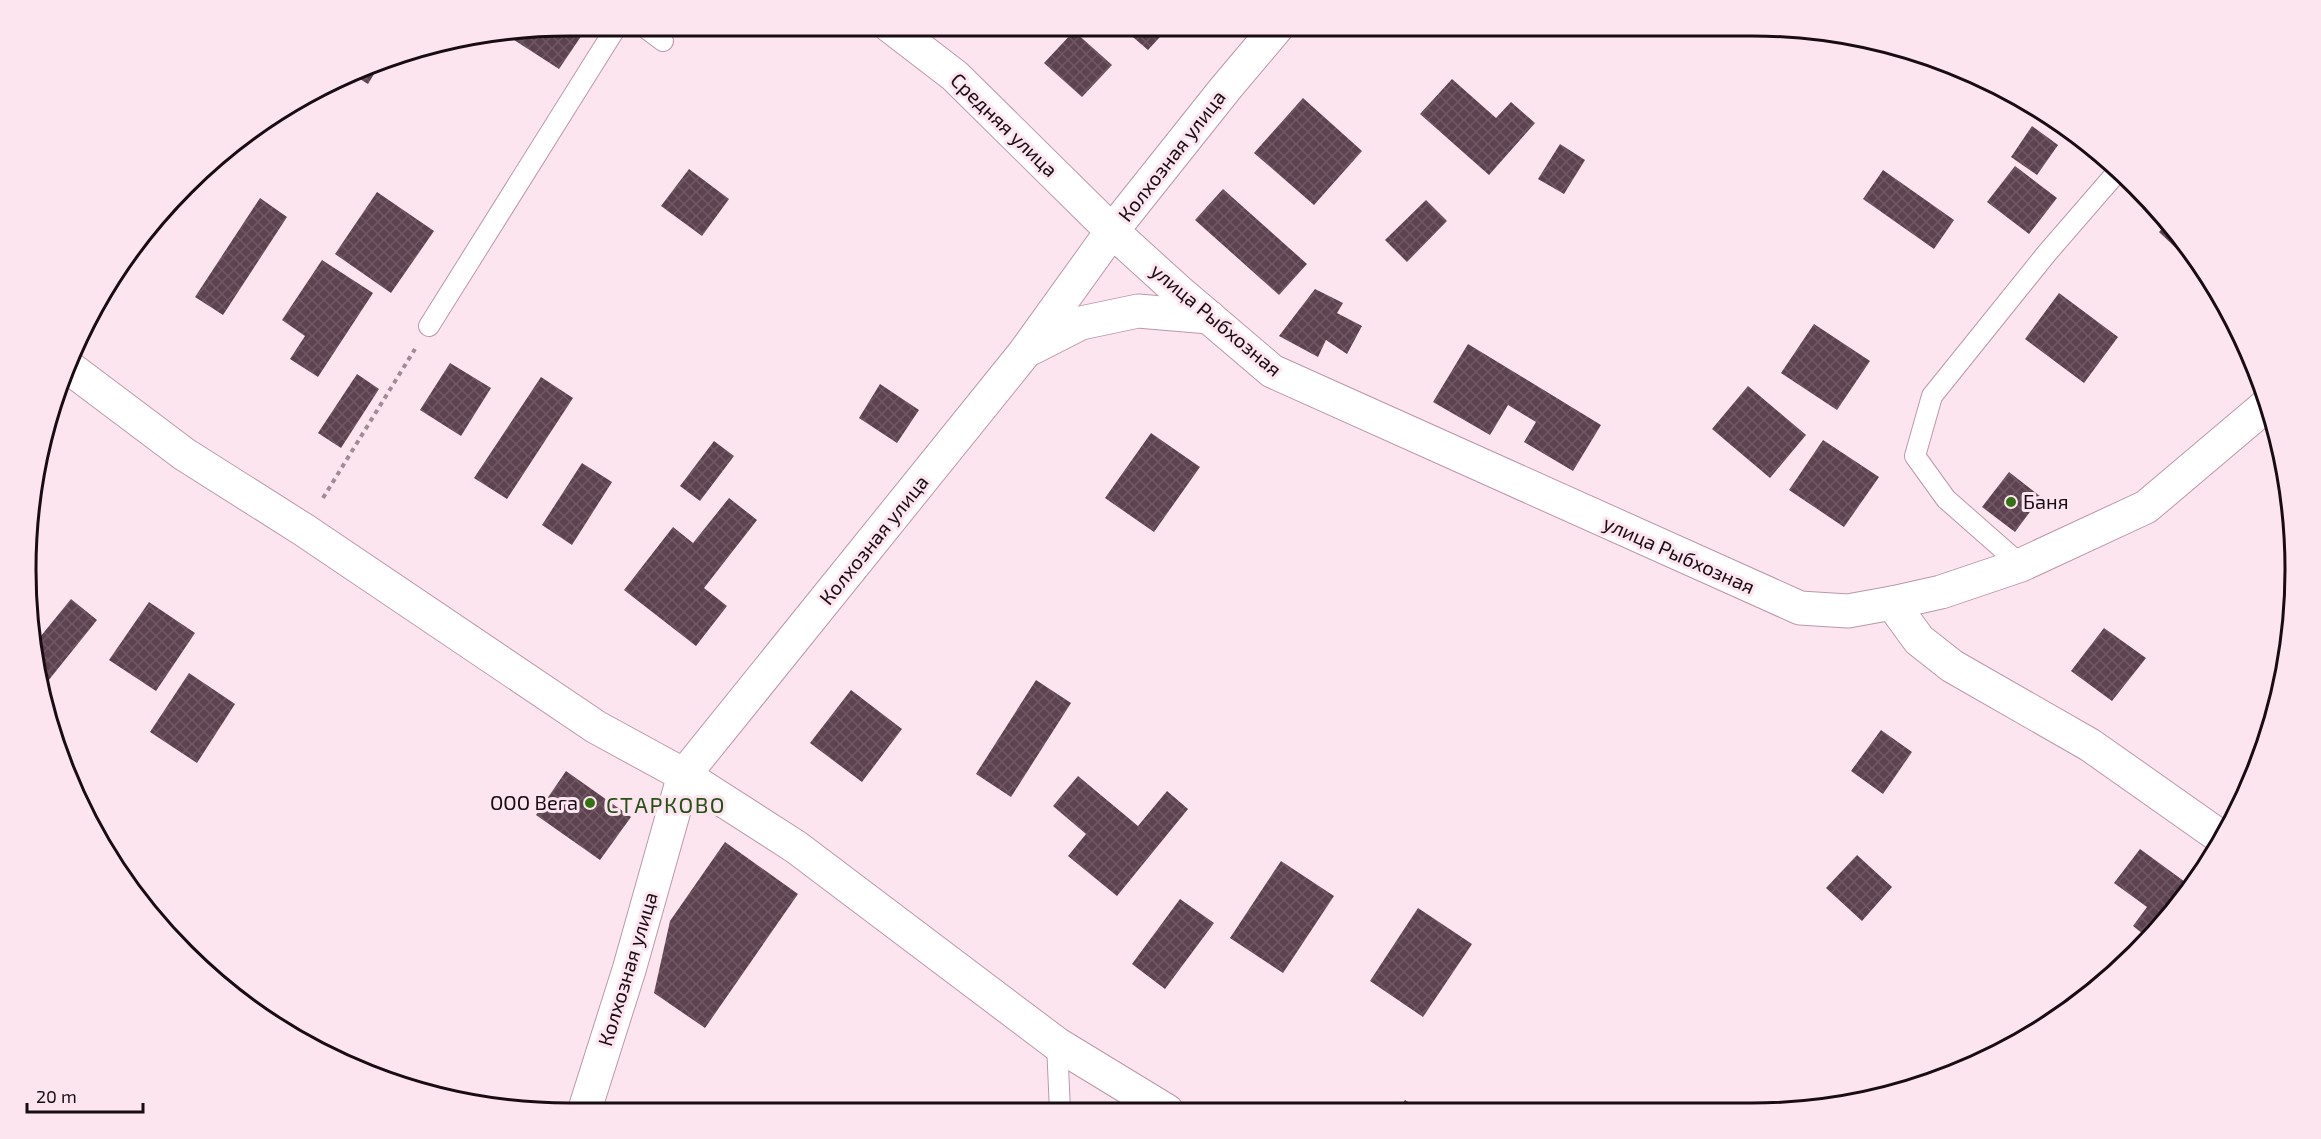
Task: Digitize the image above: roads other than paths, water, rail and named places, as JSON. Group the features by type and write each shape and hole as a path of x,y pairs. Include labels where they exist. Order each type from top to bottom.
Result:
{"street":[{"name":"Средняя улица","path":"903,36 955,76 1112,231"},
{"name":"Колхозная улица","path":"587,1103 629,970 684,775 1025,352 1112,231 1270,36"},
{"name":"улица Рыбхозная","path":"1112,231 1272,371 1800,608 1848,611 1892,603 1941,592 2021,565 2146,507 2261,410"},
{"path":"1025,352 1081,323 1138,311 1209,318"},
{"path":"75,371 184,454 304,530 596,727 684,775 796,847 1058,1044 1154,1103"},
{"path":"1892,603 1919,640 1952,666 2090,745 2215,833"}],"lane":[{"path":"429,326 611,36"},
{"path":"656,36 663,41"},
{"path":"2021,565 1946,499 1915,456 1932,396 2047,253 2113,177"},
{"path":"1058,1044 1060,1103"}],"place":[{"name":"Баня","path":"2011,502"},
{"name":"ООО Вега","path":"590,803"}],"district":[{"name":"СТАРКОВО","path":"666,805"}]}
